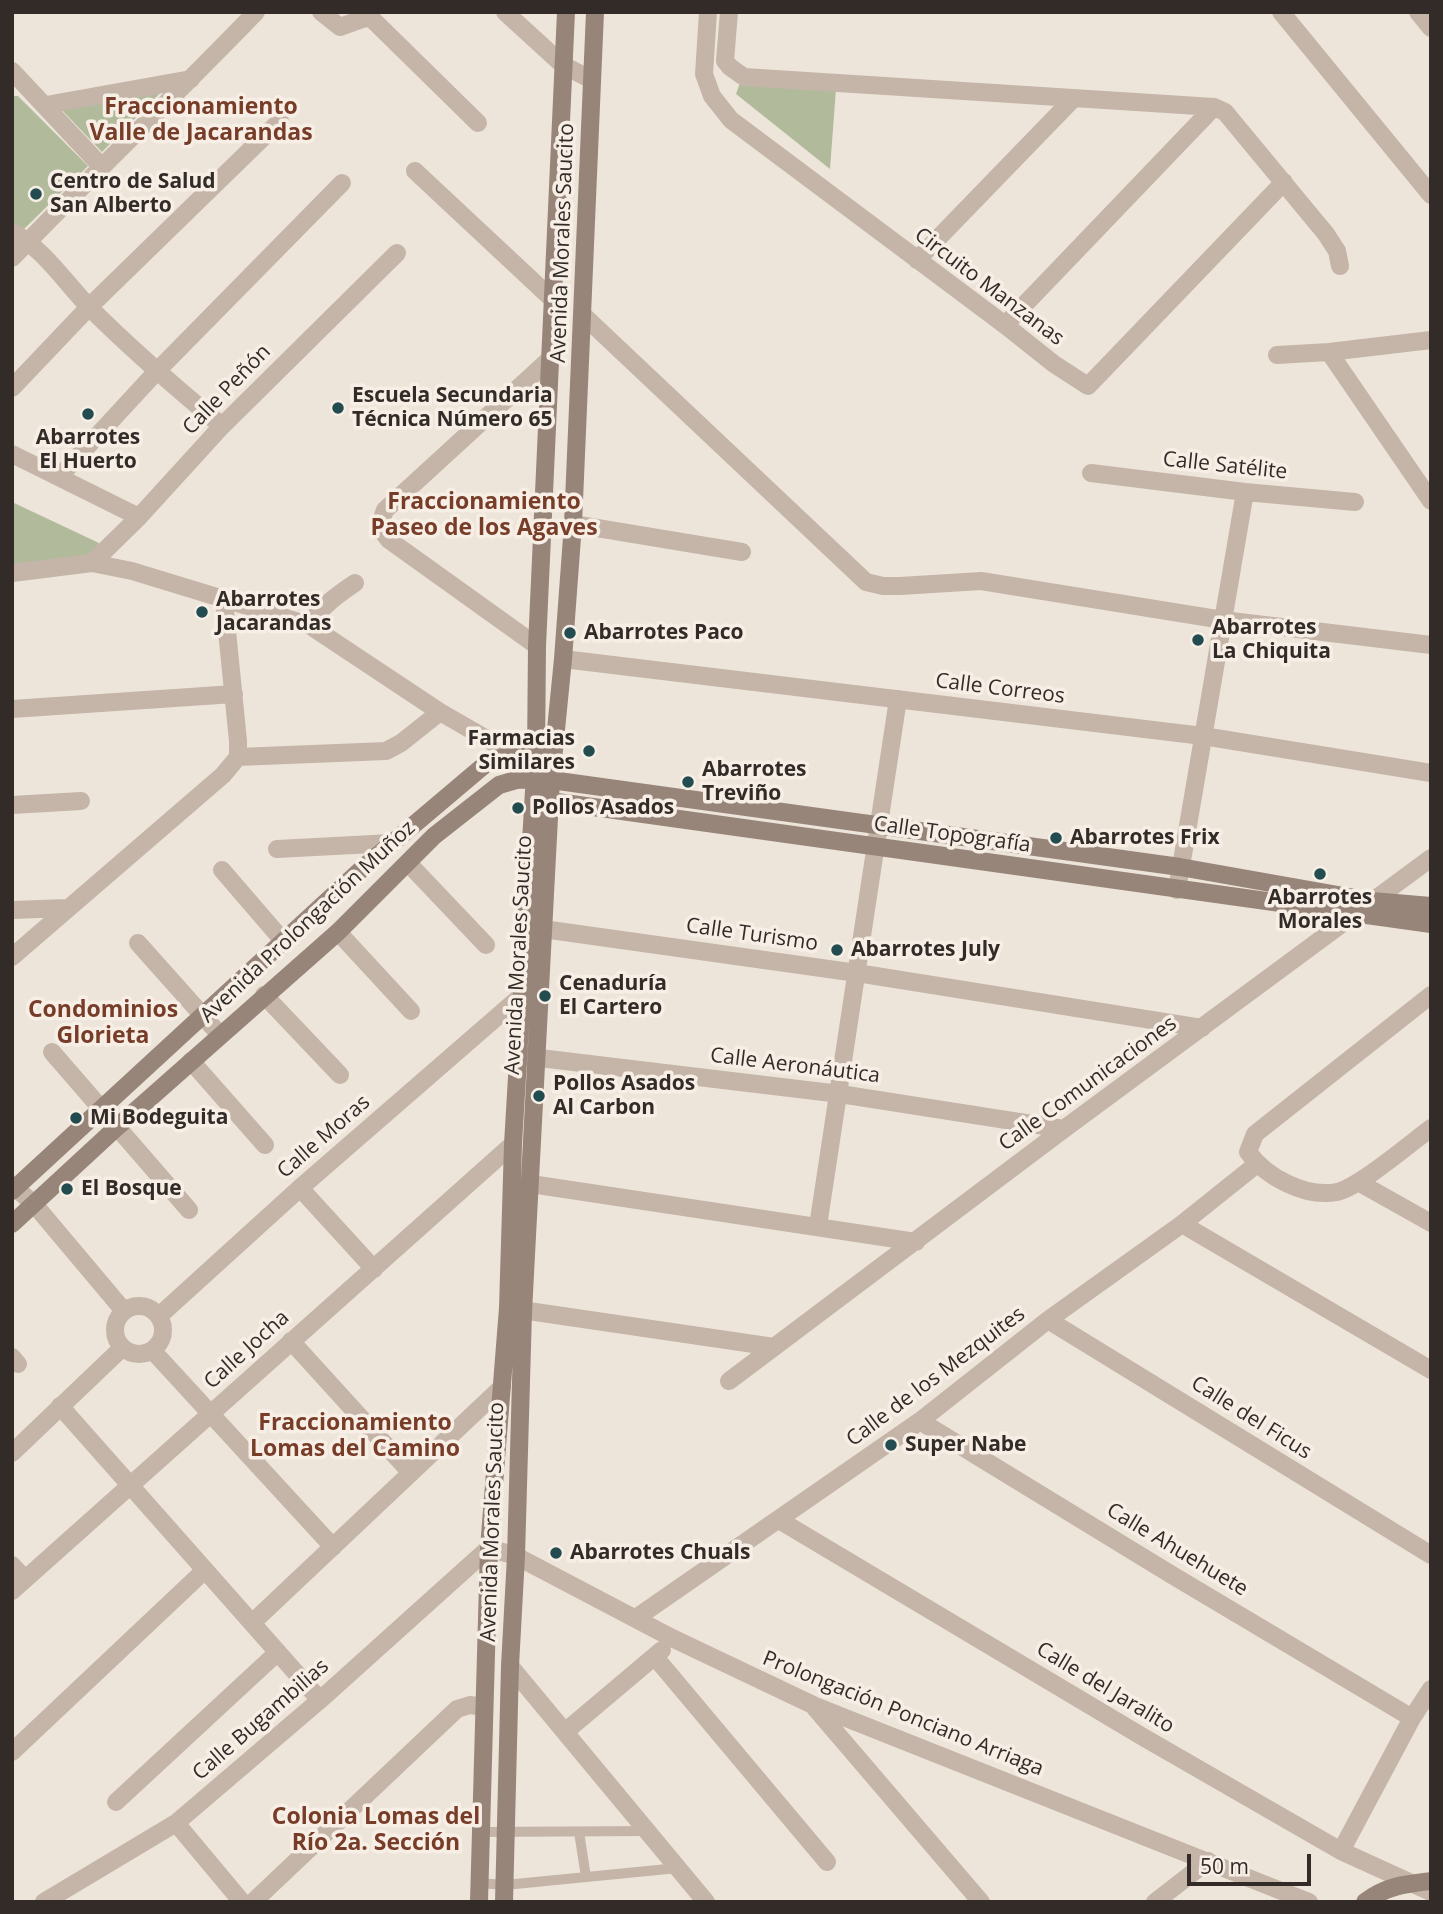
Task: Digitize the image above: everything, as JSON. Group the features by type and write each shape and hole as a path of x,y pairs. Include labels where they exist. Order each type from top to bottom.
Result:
{"main road":[{"name":"Avenida Morales Saucito","path":"536,757 537,646 566,12"},
{"name":"Avenida Morales Saucito","path":"479,1902 489,1548 502,1387 516,1310 531,1184 528,1057 521,996 542,779 563,659 573,524 595,12"},
{"path":"513,754 536,757 550,801"},
{"name":"Avenida Prolongación Muñoz","path":"13,1188 365,866 488,762 513,754"},
{"name":"Avenida Prolongación Muñoz","path":"12,1224 264,995 338,932 434,836 499,785 516,779 542,779"},
{"name":"Calle Topografía","path":"542,779 1180,867 1372,901 1431,906"},
{"name":"Avenida Morales Saucito","path":"505,1897 510,1666 516,1556 513,1144 528,1057 543,929 550,801"},
{"name":"Calle Topografía","path":"550,801 1431,924"},
{"path":"365,866 382,888"},
{"path":"1366,1902 1392,1885 1423,1882"}],"street":[{"path":"12,258 257,12"},
{"path":"321,12 340,27 365,18 372,19 478,123"},
{"path":"505,12 563,65 592,80"},
{"name":"Circuito Manzanas","path":"708,12 704,75 712,96 731,120 1054,364 1088,386 1283,182"},
{"path":"729,12 725,61 744,77 1214,107 1225,112 1326,234 1337,251 1340,266"},
{"path":"1281,12 1431,195"},
{"path":"1418,12 1431,28"},
{"path":"12,71 101,166"},
{"path":"46,105 191,79"},
{"path":"917,260 1072,100"},
{"path":"1005,325 1214,107"},
{"path":"12,388 89,307 280,121"},
{"path":"415,172 552,299"},
{"path":"60,476 157,371 342,183"},
{"path":"12,232 29,241 89,307 157,371 222,426"},
{"name":"Calle Peñón","path":"92,563 139,517 222,426 397,253"},
{"path":"583,315 866,582 900,586 981,580 1223,620 1431,645"},
{"path":"1277,355 1431,340"},
{"path":"1329,352 1428,492"},
{"path":"537,646 389,540 379,527 385,510 550,359"},
{"path":"12,454 139,517"},
{"name":"Calle Satélite","path":"1091,473 1355,502"},
{"path":"1177,890 1245,492"},
{"path":"573,524 742,552"},
{"path":"12,573 92,563 132,571 310,625 440,712 513,754"},
{"path":"310,625 318,611 355,583"},
{"path":"12,957 223,775 238,757 224,601"},
{"name":"Calle Correos","path":"563,659 1203,736 1431,773"},
{"path":"12,709 234,694"},
{"path":"818,1226 898,699"},
{"path":"238,757 368,754 386,751 401,743 440,712"},
{"path":"12,805 81,801"},
{"path":"277,849 392,843"},
{"name":"Calle Comunicaciones","path":"729,1381 1431,858"},
{"path":"408,863 486,945"},
{"path":"222,870 284,942"},
{"path":"12,910 67,908"},
{"name":"Calle Turismo","path":"543,929 857,973 1202,1028"},
{"path":"338,932 411,1011"},
{"path":"138,943 220,1035"},
{"path":"264,995 340,1075"},
{"path":"1431,995 1255,1134 1248,1152 1257,1164 1289,1185 1314,1191 1338,1192 1358,1182 1431,1128"},
{"name":"Calle Moras","path":"159,1316 300,1188 521,996"},
{"path":"52,1052 189,1210"},
{"name":"Calle Aeronáutica","path":"528,1057 840,1094 1064,1129"},
{"path":"191,1061 265,1145"},
{"name":"Calle Jocha","path":"19,1585 513,1144"},
{"name":"Calle de los Mezquites","path":"636,1618 920,1420 1048,1320 1182,1224 1257,1164"},
{"path":"1358,1182 1431,1223"},
{"path":"531,1184 916,1242"},
{"path":"13,1188 33,1205 124,1311"},
{"path":"300,1188 374,1269"},
{"path":"1182,1224 1431,1370"},
{"path":"139,1306 147,1307 159,1316 163,1330 158,1345 152,1350 136,1354 122,1348 114,1333 118,1317 124,1311 139,1306"},
{"path":"516,1310 774,1347"},
{"name":"Calle del Ficus","path":"1048,1320 1431,1555"},
{"path":"291,1341 411,1473"},
{"path":"12,1453 122,1348"},
{"path":"152,1350 333,1547"},
{"path":"252,1623 502,1387"},
{"path":"60,1406 320,1700"},
{"name":"Calle Ahuehuete","path":"920,1420 1412,1718"},
{"name":"Calle del Jaralito","path":"779,1520 1143,1737 1341,1851 1423,1882 1431,1892"},
{"name":"Prolongación Ponciano Arriaga","path":"489,1548 516,1556 672,1639 813,1705 1309,1902"},
{"name":"Calle Bugambilias","path":"44,1902 176,1823 320,1700 489,1548"},
{"path":"12,1565 19,1585"},
{"path":"12,1752 205,1570"},
{"path":"566,1731 672,1639"},
{"path":"116,1802 278,1653"},
{"path":"654,1657 827,1861"},
{"path":"510,1666 706,1902"},
{"path":"1341,1851 1412,1718 1431,1689"},
{"path":"253,1902 457,1709 470,1705 484,1707"},
{"path":"813,1705 981,1902"},
{"path":"176,1823 242,1902"},
{"path":"1155,1902 1208,1861"}],"lane":[{"path":"481,1832 648,1831"},
{"path":"579,1832 586,1877"},
{"path":"479,1883 505,1897 586,1877 678,1868"}],"green space":[{"path":"740,83 836,89 830,169 736,94"},
{"path":"167,86 102,152 58,106"},
{"name":"Centro de Salud San Alberto","path":"12,96 18,96 88,166 24,229 12,223"},
{"path":"12,502 99,543 87,561 12,567"}],"place":[{"name":"Centro de Salud San Alberto","path":"36,194"},
{"name":"Escuela Secundaria Técnica Número 65","path":"338,408"},
{"name":"Abarrotes El Huerto","path":"88,414"},
{"name":"Abarrotes Jacarandas","path":"202,612"},
{"name":"Abarrotes Paco","path":"570,633"},
{"name":"Abarrotes La Chiquita","path":"1198,640"},
{"name":"Farmacias Similares","path":"589,751"},
{"name":"Abarrotes Treviño","path":"688,782"},
{"name":"Pollos Asados","path":"518,808"},
{"name":"Abarrotes Frix","path":"1056,838"},
{"name":"Abarrotes Morales","path":"1320,874"},
{"name":"Abarrotes July","path":"837,950"},
{"name":"Cenaduría El Cartero","path":"545,996"},
{"name":"Pollos Asados Al Carbon","path":"539,1096"},
{"name":"Mi Bodeguita","path":"76,1118"},
{"name":"El Bosque","path":"67,1189"},
{"name":"Super Nabe","path":"891,1445"},
{"name":"Abarrotes Chuals","path":"556,1553"}],"district":[{"name":"Fraccionamiento Valle de Jacarandas","path":"201,120"},
{"name":"Fraccionamiento Paseo de los Agaves","path":"484,515"},
{"name":"Condominios Glorieta","path":"103,1023"},
{"name":"Fraccionamiento Lomas del Camino","path":"355,1436"},
{"name":"Colonia Lomas del Río 2a. Sección","path":"376,1830"}]}
